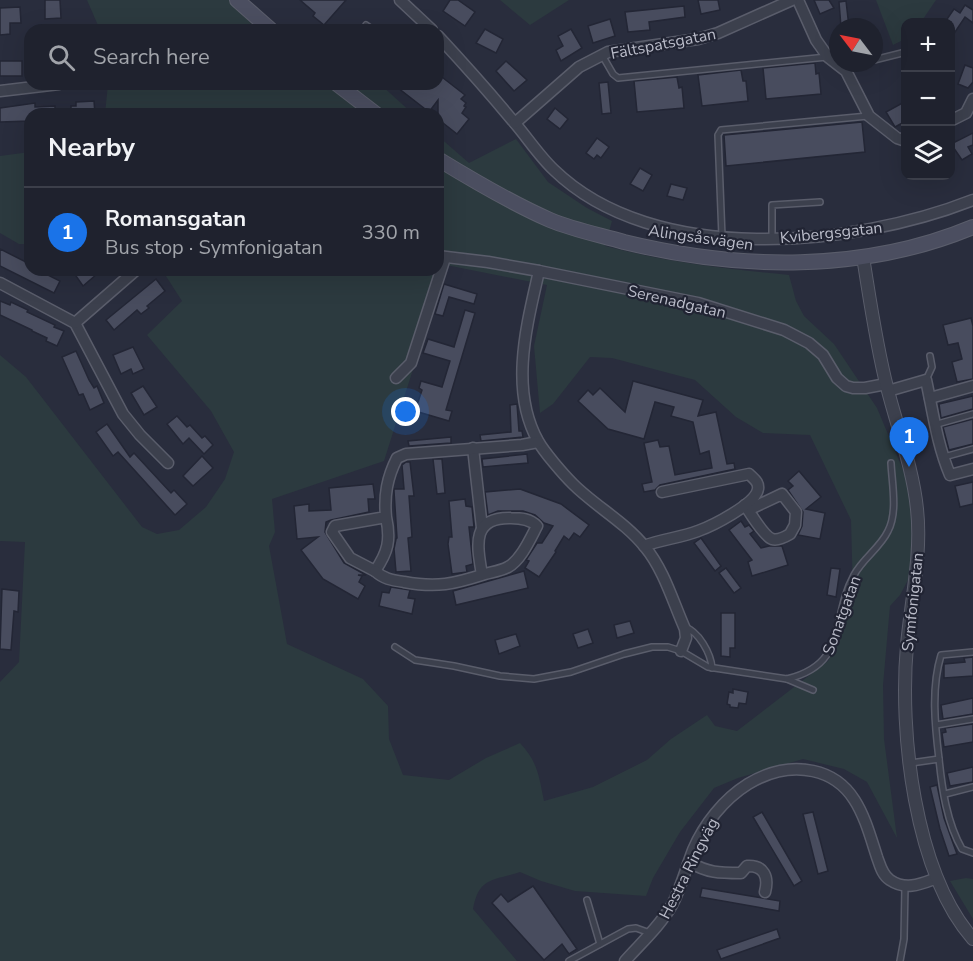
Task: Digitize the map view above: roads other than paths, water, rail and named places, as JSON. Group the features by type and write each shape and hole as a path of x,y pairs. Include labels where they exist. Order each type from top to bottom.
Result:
{"main road":[{"path":"237,0 264,24"},
{"path":"345,90 368,108"},
{"name":"Alingsåsvägen","path":"444,163 480,185 552,220 598,235 666,252 734,261 815,262 863,257 888,253 973,227"}],"street":[{"name":"Kvibergsgatan","path":"400,0 426,24"},
{"name":"Fältspatsgatan","path":"515,123 579,67 602,55 629,48 708,36 792,0"},
{"path":"798,0 816,40 828,57"},
{"name":"Kvibergsgatan","path":"444,43 554,170 593,200 652,225 674,231 722,237 829,236 897,225 973,200"},
{"path":"847,72 870,116 901,139"},
{"path":"0,91 24,88"},
{"path":"955,119 966,112 973,99"},
{"name":"Serenadgatan","path":"444,257 539,271 698,303 784,330 809,343 823,355 837,378 846,386 887,388"},
{"name":"Symfonigatan","path":"863,257 887,388 913,480 918,523 906,673 905,704 909,763 918,815 937,878 960,921 973,939"},
{"path":"539,271 524,338 522,376 527,414 538,442 572,483 644,546 654,560 684,627 686,638 681,651"},
{"path":"75,323 129,276"},
{"name":"Serenadgatan","path":"396,378 411,363 436,276"},
{"path":"0,283 75,323 85,338 123,414 168,464"},
{"path":"887,388 926,380 942,457 950,475 973,469"},
{"path":"930,398 973,386"},
{"path":"375,571 389,543 384,497 387,481 397,458 406,454 538,442"},
{"path":"473,448 482,528"},
{"path":"662,492 749,474 757,480 759,488 746,508"},
{"path":"644,546 658,540 676,538 700,530 746,508 756,508 782,494 796,512 795,525 790,534 775,540 770,538 746,508"},
{"path":"386,517 335,526 332,532 350,558 375,571 384,579 427,586 449,584 482,575 508,567 516,560 537,526 524,518 499,518 485,523 479,534 482,575"},
{"name":"Hestra Ringväg","path":"625,961 673,904 703,831 713,816 731,797 762,776 793,768 803,769 822,773 847,789 862,810 884,875 897,884 905,886"},
{"path":"689,862 704,870 719,873 741,873 747,866 756,865 762,870 768,882 765,892"},
{"path":"905,886 915,886 937,878"}],"lane":[{"path":"883,58 901,53"},
{"path":"602,55 613,74 618,78 828,57"},
{"path":"722,237 718,135 721,130 870,116"},
{"path":"772,238 772,205 820,202"},
{"path":"926,380 932,367 930,356"},
{"path":"934,425 973,414"},
{"path":"942,457 973,449"},
{"name":"Sonatgatan","path":"787,679 805,673 824,660 834,642 846,594 854,576 863,560 888,531 893,509 891,463"},
{"path":"684,627 692,630 697,636 710,657 712,668"},
{"path":"394,647 415,660 500,676 534,679 571,672 652,647 668,647 681,651 693,660 712,668 787,679 813,690"},
{"path":"973,652 941,655 937,666 936,688 936,725 945,794 955,837 962,849 973,853"},
{"path":"936,725 973,719"},
{"path":"909,763 939,759"},
{"path":"945,794 973,787"},
{"path":"900,961 904,939 905,886"},
{"path":"587,900 600,944"},
{"path":"569,961 628,929 636,928 650,933"}],"place":[{"name":"Romansgatan","path":"909,467"}]}
